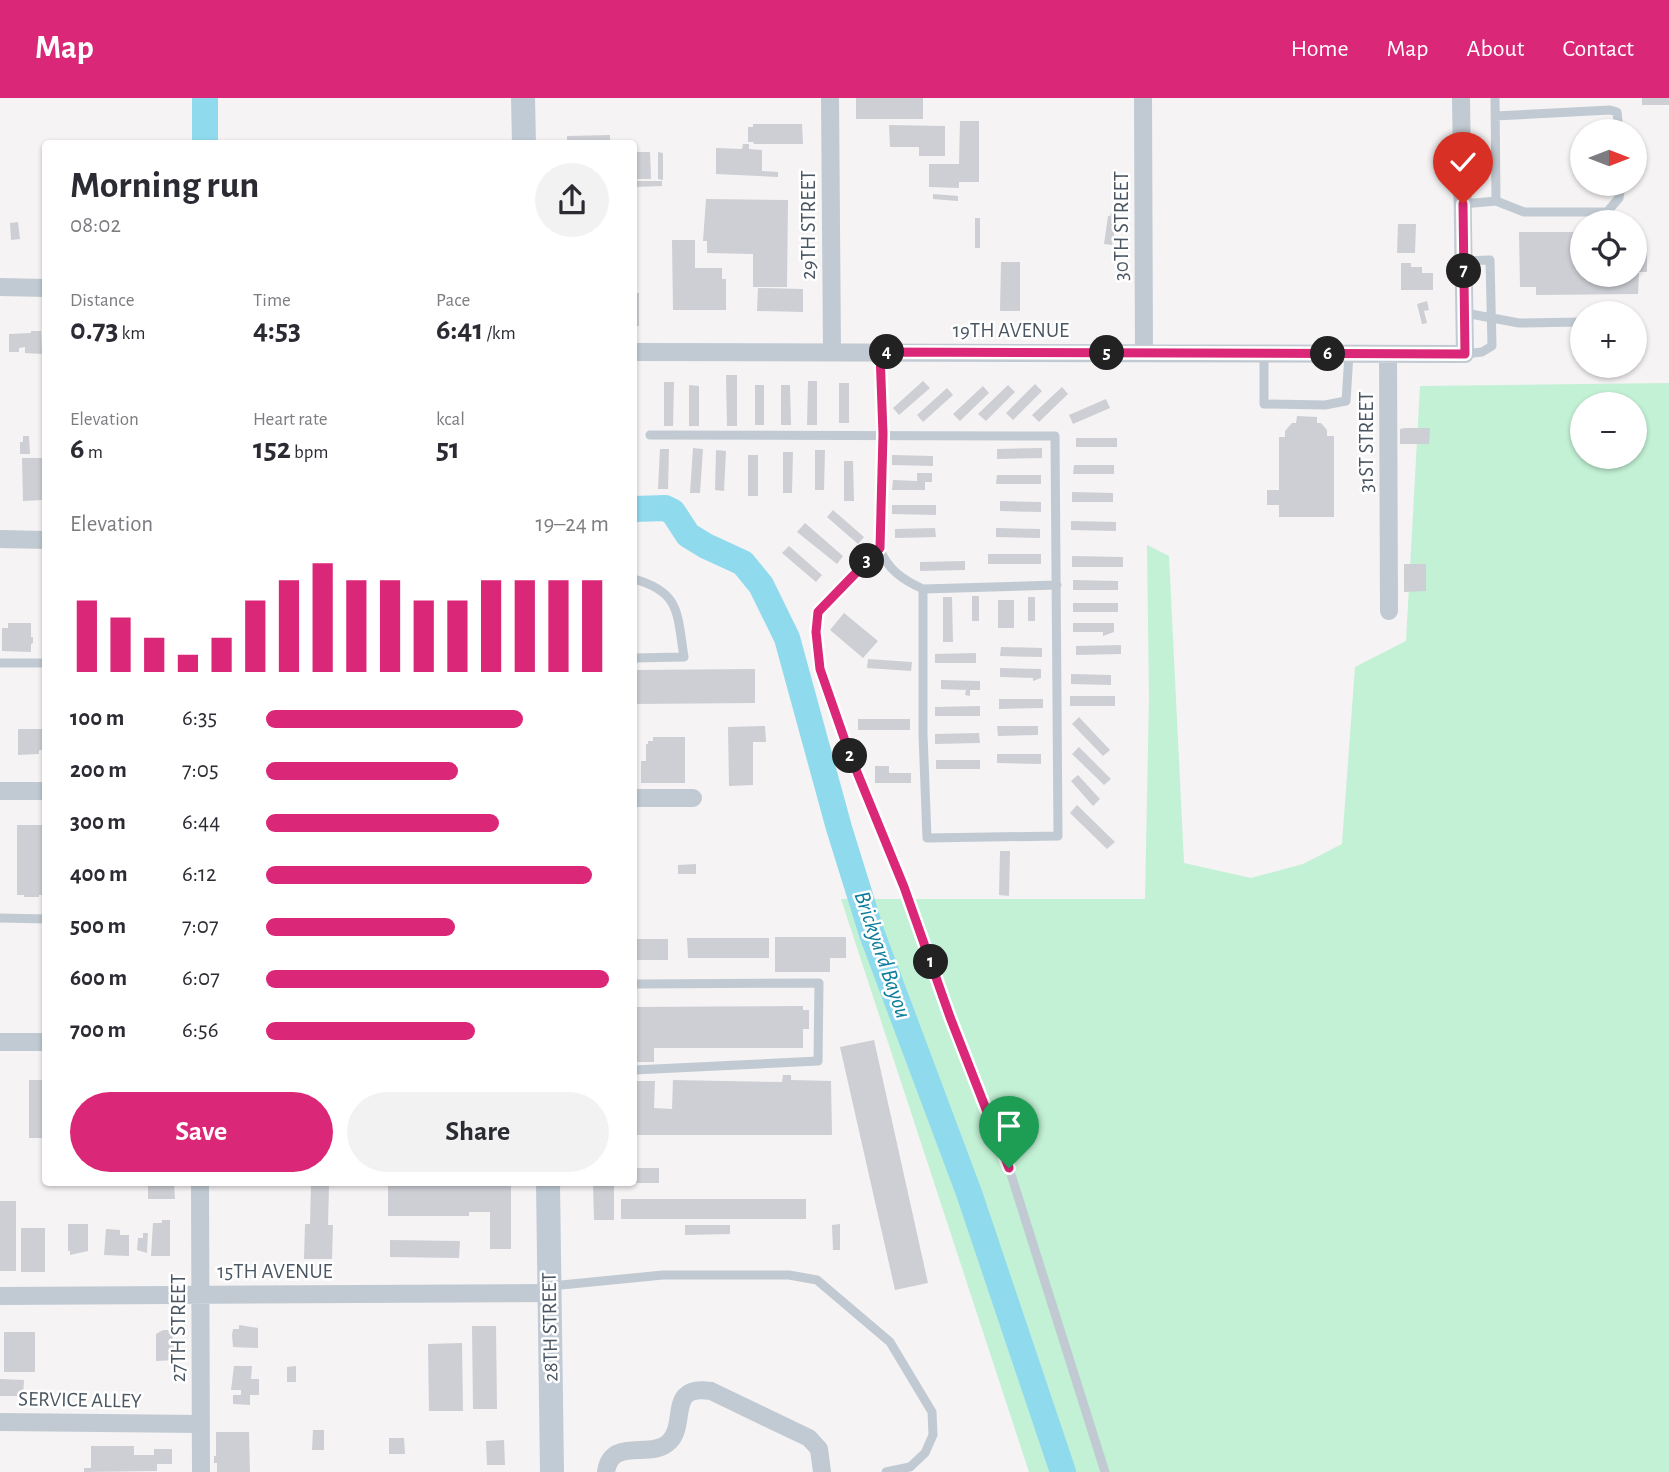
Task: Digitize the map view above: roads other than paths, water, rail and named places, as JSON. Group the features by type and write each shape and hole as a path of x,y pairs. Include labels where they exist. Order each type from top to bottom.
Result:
{"main road":[{"path":"523,98 524,140"},
{"name":"28TH STREET","path":"548,1186 552,1472"}],"street":[{"name":"29TH STREET","path":"830,98 832,352"},
{"name":"30TH STREET","path":"1143,98 1144,353"},
{"path":"1388,354 1465,354 1461,98"},
{"path":"0,287 42,288"},
{"name":"19TH AVENUE","path":"637,352 1388,354"},
{"name":"31ST STREET","path":"1388,354 1389,611"},
{"path":"0,539 42,540"},
{"path":"0,791 42,791"},
{"path":"637,798 693,799"},
{"path":"0,1042 42,1042"},
{"name":"27TH STREET","path":"200,1186 201,1472"},
{"name":"15TH AVENUE","path":"0,1296 550,1289"},
{"path":"606,1472 611,1457 619,1452 651,1449 668,1443 674,1434 680,1403 686,1395 702,1390 711,1391 809,1438 819,1449 822,1472"},
{"name":"SERVICE ALLEY","path":"0,1423 201,1424"}],"lane":[{"path":"1495,98 1496,201"},
{"path":"1495,116 1610,110 1617,112 1618,119"},
{"path":"1463,204 1496,201 1524,212 1607,212 1619,196"},
{"path":"1464,261 1490,260 1492,318 1492,346 1482,352 1465,354"},
{"path":"1465,313 1519,323 1570,322"},
{"path":"880,352 883,434 880,548 885,563 906,581 923,589 1057,585"},
{"path":"1264,354 1264,404 1325,405 1346,401 1349,354"},
{"path":"650,435 1055,436 1058,836 927,838 923,734 923,589"},
{"path":"880,548 818,612 816,632 820,669 850,755 904,887 950,1017 1009,1168 1105,1472"},
{"path":"637,580 652,584 668,595 677,612 684,657 637,658"},
{"path":"0,663 42,663"},
{"path":"0,918 42,919"},
{"path":"637,984 819,983 818,1061 637,1070"},
{"path":"550,1289 613,1278 663,1275 789,1275 817,1280 890,1342 932,1412 933,1435 925,1453 910,1466 886,1472"}],"waterway":[{"name":"Brickyard Bayou","path":"205,98 205,140"},
{"name":"Brickyard Bayou","path":"637,509 665,508 673,512 688,535 743,563 761,585 787,638 839,828 872,934 969,1193 1063,1472"}]}
